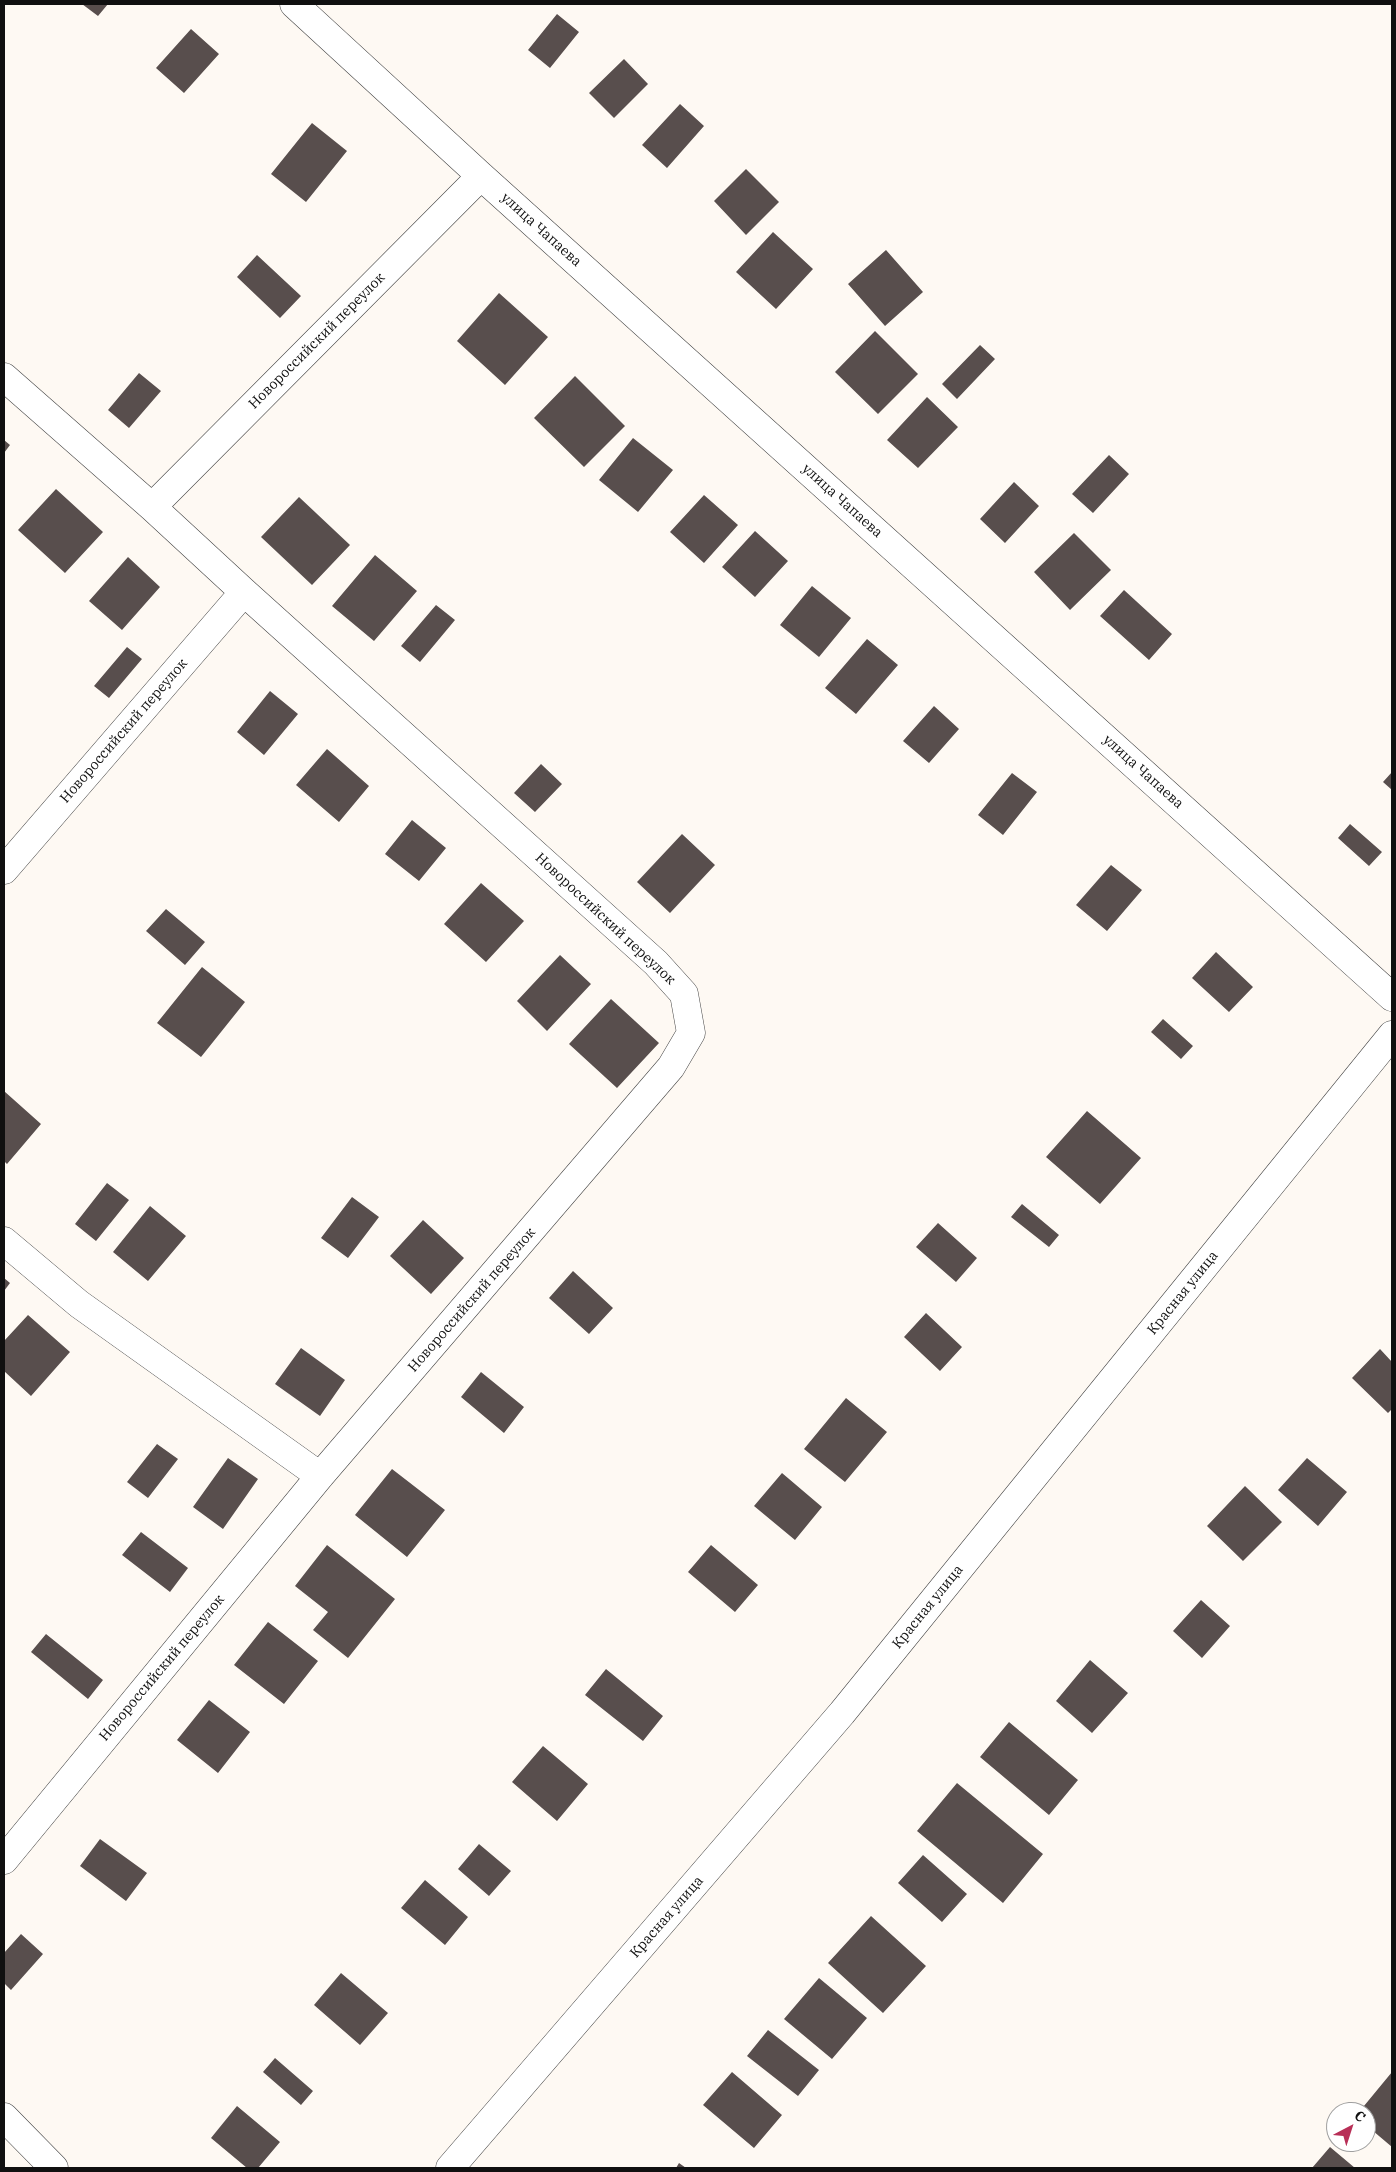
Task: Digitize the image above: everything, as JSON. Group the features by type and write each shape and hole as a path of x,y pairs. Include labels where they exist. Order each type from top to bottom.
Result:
{"street":[{"name":"улица Чапаева","path":"294,4 481,176 1392,997"},
{"name":"Новороссийский переулок","path":"152,506 481,176"},
{"name":"Новороссийский переулок","path":"4,377 152,506 244,592 656,963 684,994 691,1033 672,1067 320,1476 4,1860"},
{"name":"Новороссийский переулок","path":"4,870 244,592"},
{"name":"Красная улица","path":"450,2168 842,1714 1392,1035"},
{"path":"4,1241 79,1304 320,1476"},
{"path":"4,2117 54,2168"}],"building":[{"path":"82,4 108,4 98,16"},
{"path":"557,14 579,32 550,68 528,50"},
{"path":"191,29 219,54 184,93 156,68"},
{"path":"624,59 648,84 614,118 589,93"},
{"path":"680,104 704,126 667,168 642,145"},
{"path":"312,123 347,151 306,202 271,174"},
{"path":"746,169 779,202 746,235 714,201"},
{"path":"773,232 813,269 776,309 736,272"},
{"path":"886,250 923,292 885,326 848,284"},
{"path":"257,255 301,296 280,318 237,277"},
{"path":"499,293 548,337 505,385 457,341"},
{"path":"875,331 918,374 878,414 835,372"},
{"path":"980,345 995,359 957,399 942,384"},
{"path":"139,373 161,391 129,428 108,410"},
{"path":"575,376 625,426 584,467 534,418"},
{"path":"927,397 958,427 918,468 887,440"},
{"path":"633,438 673,470 638,512 599,480"},
{"path":"4,440 10,445 4,453"},
{"path":"1109,455 1129,474 1093,513 1072,494"},
{"path":"1014,482 1039,506 1005,543 980,519"},
{"path":"56,489 103,532 65,573 18,530"},
{"path":"704,495 738,525 704,563 670,532"},
{"path":"299,497 350,545 312,585 261,537"},
{"path":"755,531 788,561 755,597 722,567"},
{"path":"1074,533 1111,570 1070,610 1034,572"},
{"path":"375,555 417,591 374,641 332,606"},
{"path":"128,557 160,587 122,630 89,601"},
{"path":"812,586 851,618 819,657 780,625"},
{"path":"1124,590 1172,634 1149,660 1100,616"},
{"path":"436,605 455,620 420,662 401,646"},
{"path":"867,639 898,665 856,714 825,688"},
{"path":"127,647 142,659 109,698 94,686"},
{"path":"270,691 298,714 264,755 237,732"},
{"path":"934,706 959,729 929,763 903,741"},
{"path":"327,749 369,786 339,822 296,785"},
{"path":"541,764 562,784 535,812 514,793"},
{"path":"1392,772 1392,790 1383,782"},
{"path":"1012,773 1037,792 1003,835 978,815"},
{"path":"412,820 446,848 419,881 385,854"},
{"path":"1350,824 1382,852 1369,866 1338,838"},
{"path":"682,834 715,865 670,913 637,882"},
{"path":"1111,865 1142,890 1107,931 1076,905"},
{"path":"481,883 524,921 486,962 444,924"},
{"path":"166,909 205,942 185,965 146,931"},
{"path":"1216,952 1253,987 1229,1012 1192,978"},
{"path":"560,955 591,984 547,1031 517,1001"},
{"path":"202,967 245,1002 201,1057 157,1023"},
{"path":"611,999 659,1043 617,1088 569,1044"},
{"path":"1163,1019 1193,1046 1181,1059 1151,1032"},
{"path":"4,1091 41,1124 7,1164 4,1161"},
{"path":"1087,1111 1141,1158 1100,1204 1046,1157"},
{"path":"107,1183 129,1200 96,1241 75,1224"},
{"path":"352,1197 379,1217 348,1258 321,1238"},
{"path":"1022,1204 1059,1235 1049,1247 1011,1217"},
{"path":"150,1206 186,1236 148,1281 113,1252"},
{"path":"423,1220 464,1258 431,1294 390,1256"},
{"path":"938,1223 977,1258 956,1282 916,1247"},
{"path":"573,1271 613,1308 589,1334 549,1298"},
{"path":"4,1278 10,1283 4,1291"},
{"path":"926,1313 962,1347 940,1371 904,1337"},
{"path":"28,1315 70,1352 31,1396 4,1371 4,1341"},
{"path":"301,1348 345,1380 320,1416 275,1384"},
{"path":"1380,1349 1392,1362 1392,1409 1388,1413 1352,1378"},
{"path":"481,1372 524,1407 504,1433 461,1397"},
{"path":"846,1398 887,1432 845,1482 804,1449"},
{"path":"157,1444 178,1459 148,1498 127,1482"},
{"path":"228,1458 258,1479 223,1529 193,1507"},
{"path":"1307,1458 1347,1492 1318,1526 1278,1490"},
{"path":"392,1469 445,1510 407,1557 355,1515"},
{"path":"782,1473 822,1507 795,1540 754,1506"},
{"path":"1245,1486 1282,1522 1243,1561 1207,1526"},
{"path":"141,1532 188,1568 170,1592 122,1555"},
{"path":"327,1545 395,1599 348,1658 313,1630 328,1612 295,1586"},
{"path":"711,1545 758,1585 735,1612 688,1572"},
{"path":"1201,1600 1230,1626 1202,1658 1173,1631"},
{"path":"268,1622 318,1661 284,1704 234,1665"},
{"path":"46,1634 103,1680 88,1699 31,1652"},
{"path":"1090,1660 1128,1693 1092,1733 1056,1701"},
{"path":"606,1669 663,1716 643,1741 585,1695"},
{"path":"209,1700 250,1732 218,1773 177,1740"},
{"path":"1009,1722 1078,1780 1049,1815 980,1757"},
{"path":"543,1746 588,1784 557,1821 512,1782"},
{"path":"957,1783 1043,1854 1003,1903 917,1831"},
{"path":"100,1839 147,1873 126,1901 80,1866"},
{"path":"479,1844 511,1871 489,1896 458,1869"},
{"path":"923,1855 967,1894 942,1922 898,1883"},
{"path":"425,1880 468,1917 445,1945 401,1908"},
{"path":"871,1916 926,1966 883,2013 828,1963"},
{"path":"21,1934 43,1954 11,1990 4,1983 4,1953"},
{"path":"341,1973 388,2013 360,2045 314,2005"},
{"path":"819,1978 867,2018 832,2059 784,2019"},
{"path":"768,2030 819,2070 798,2096 747,2056"},
{"path":"275,2058 313,2091 301,2105 263,2072"},
{"path":"732,2072 782,2115 754,2148 703,2105"},
{"path":"1392,2072 1392,2147 1376,2133 1376,2102 1367,2102"},
{"path":"237,2106 280,2142 258,2168 247,2168 211,2138"},
{"path":"1326,2152 1336,2152 1355,2168 1312,2168"},
{"path":"679,2163 686,2168 676,2168"}]}
